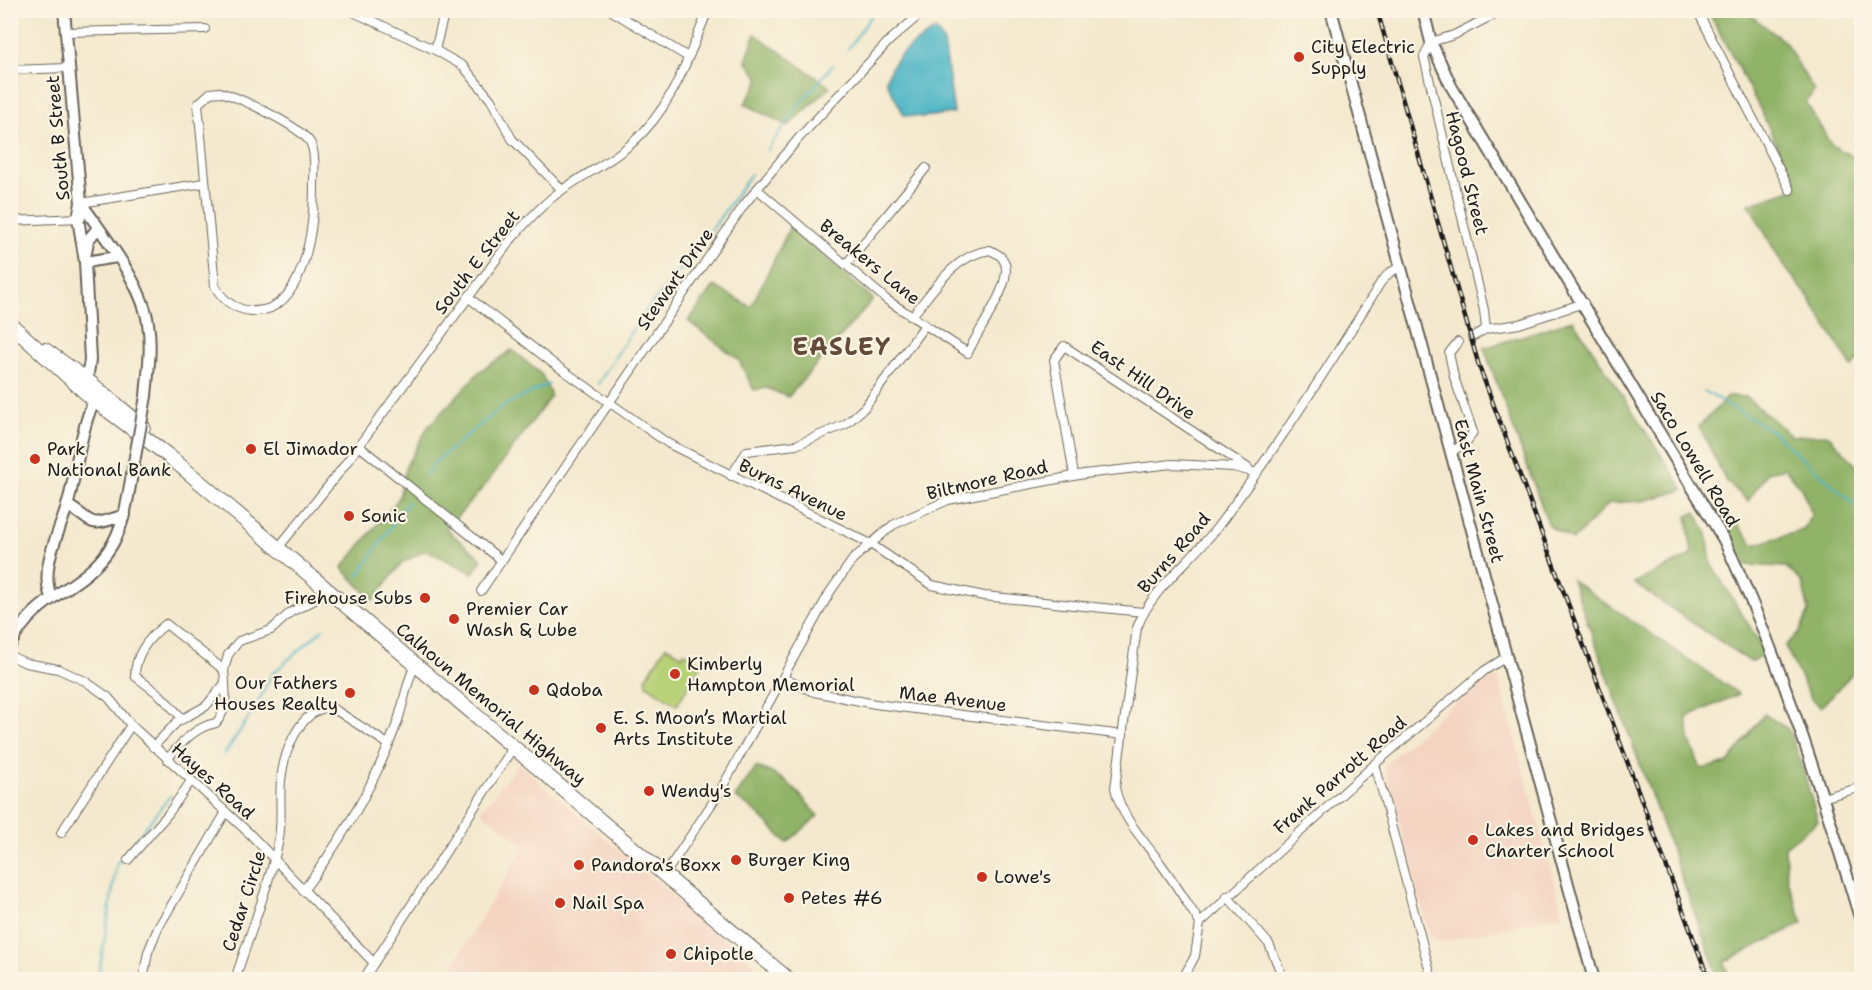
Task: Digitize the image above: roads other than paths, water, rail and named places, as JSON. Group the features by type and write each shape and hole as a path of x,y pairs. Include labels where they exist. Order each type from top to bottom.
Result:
{"highway":[{"name":"Calhoun Memorial Highway","path":"10,324 94,400 170,457 789,980"},
{"name":"Calhoun Memorial Highway","path":"30,341 59,358 87,380 156,438 170,457"}],"street":[{"name":"South B Street","path":"64,10 81,203 78,218 85,262 90,371 87,380"},
{"path":"349,10 454,59 478,82 491,100 512,139 562,190"},
{"path":"435,50 445,10"},
{"path":"610,10 688,57"},
{"name":"South E Street","path":"278,548 359,446 510,241 537,210 562,190 597,169 631,144 646,129 679,82 708,10"},
{"name":"Stewart Drive","path":"480,591 757,189 798,139 889,41 925,10"},
{"name":"East Main Street","path":"1331,10 1594,980"},
{"name":"Hagood Street","path":"1423,10 1431,42 1424,57 1485,310 1486,329"},
{"path":"1431,42 1454,35 1503,10"},
{"path":"1697,10 1790,190"},
{"path":"65,32 205,28"},
{"name":"Saco Lowell Road","path":"1431,42 1451,86 1584,303 1724,540 1750,595 1789,694 1862,924"},
{"path":"10,70 68,68"},
{"path":"220,92 257,107 297,130 311,143 314,165 314,201 309,240 296,281 275,305 256,311 242,310 221,298 215,286 204,183 198,104 210,93 220,92"},
{"path":"846,264 926,168"},
{"path":"10,645 25,620 51,597 85,575 108,551 125,515 146,396 150,348 148,322 141,297 81,203 204,183"},
{"name":"Breakers Lane","path":"757,189 887,300 968,353 976,334 1004,286 1006,269 1003,258 990,250 974,252 958,262 912,316"},
{"path":"10,221 91,217"},
{"name":"South B Street","path":"85,262 88,240 98,228"},
{"path":"85,262 117,257"},
{"name":"Burns Road","path":"1200,923 1163,867 1131,826 1118,802 1115,788 1137,628 1143,612 1166,583 1210,536 1257,473 1381,282 1389,273 1400,267"},
{"name":"Burns Avenue","path":"468,297 608,403 669,444 869,543 932,585 942,589 984,596 1143,612"},
{"path":"1472,337 1486,329 1519,324 1584,303"},
{"path":"731,476 747,451 796,445 846,424 869,402 925,325"},
{"path":"1452,452 1468,440 1473,432 1454,377 1449,353 1458,342"},
{"name":"East Hill Drive","path":"1074,475 1054,360 1064,346 1257,473"},
{"path":"51,597 47,587 50,560 67,505 86,421 94,400"},
{"path":"359,446 501,560"},
{"name":"Biltmore Road","path":"665,874 719,793 830,592 853,559 869,543 893,525 948,500 1074,475 1172,464 1233,467 1257,473"},
{"path":"67,505 78,511 83,519 99,524 125,515"},
{"path":"167,759 193,732 205,725 216,723 222,716 226,705 224,670 228,655 239,641 271,630 291,612 316,599 327,589"},
{"path":"183,719 160,695 135,676 135,663 153,634 166,624 224,670"},
{"name":"Hayes Road","path":"10,656 26,663 58,669 85,681 108,697 131,725 273,858 374,963"},
{"name":"Frank Parrott Road","path":"1200,923 1227,896 1375,764 1484,671 1506,657"},
{"path":"303,891 359,803 388,744 400,711 404,688 415,665"},
{"name":"Mae Avenue","path":"783,678 814,692 875,704 1123,735"},
{"path":"153,747 177,722 206,706 225,683"},
{"name":"Cedar Circle","path":"235,980 281,829 281,780 285,762 303,720 314,710 331,707 388,744"},
{"path":"61,833 131,725"},
{"path":"363,980 514,746"},
{"path":"1375,764 1432,980"},
{"path":"128,860 168,814 191,781"},
{"path":"1822,798 1862,787"},
{"path":"143,980 148,952 158,928 226,812"},
{"path":"1227,896 1269,944 1284,980"},
{"path":"1182,980 1195,956 1200,923"}],"water":[{"path":"936,30 944,43 954,113 923,117 904,115 886,81 889,72 905,51"}],"waterway":[{"path":"848,49 875,10"},
{"path":"767,151 800,103 834,64"},
{"path":"598,384 638,321 702,243 751,174"},
{"path":"426,475 435,462 503,406 549,384"},
{"path":"1704,391 1769,429 1862,511"},
{"path":"358,576 408,502"},
{"path":"223,756 256,707 271,675 323,629"},
{"path":"98,980 117,863 171,795"}],"railway":[{"path":"1377,10 1479,366 1709,980"}],"place":[{"name":"City Electric Supply","path":"1299,57"},
{"name":"El Jimador","path":"251,449"},
{"name":"Park National Bank","path":"35,459"},
{"name":"Sonic","path":"349,516"},
{"name":"Firehouse Subs","path":"425,598"},
{"name":"Premier Car Wash & Lube","path":"454,619"},
{"name":"Kimberly Hampton Memorial","path":"675,674"},
{"name":"Qdoba","path":"534,690"},
{"name":"Our Fathers Houses Realty","path":"350,693"},
{"name":"E. S. Moon’s Martial Arts Institute","path":"601,728"},
{"name":"Wendy's","path":"649,791"},
{"name":"Lakes and Bridges Charter School","path":"1473,840"},
{"name":"Burger King","path":"736,860"},
{"name":"Pandora's Boxx","path":"579,865"},
{"name":"Lowe's","path":"982,877"},
{"name":"Petes #6","path":"789,898"},
{"name":"Nail Spa","path":"560,903"},
{"name":"Chipotle","path":"671,954"}],"district":[{"name":"EASLEY","path":"842,347"}]}
